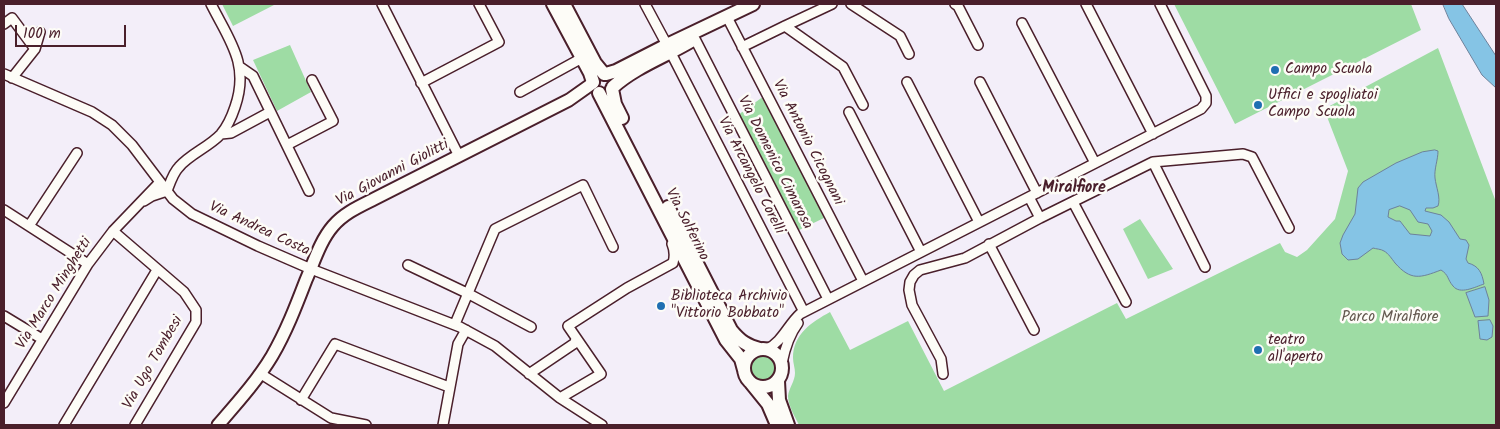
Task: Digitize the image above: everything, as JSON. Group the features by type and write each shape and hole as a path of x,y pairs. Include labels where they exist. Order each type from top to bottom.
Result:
{"main road":[{"name":"Via Solferino","path":"553,4 726,340 741,360 745,375 768,404 776,425"},
{"name":"Via Solferino","path":"564,4 595,63 612,79 615,104 732,330 745,344 777,354 782,363"},
{"path":"727,17 695,39 669,49 616,71 598,75 596,88 608,93 628,74 669,49 727,17 752,4"},
{"path":"744,370 746,359 755,351 764,349"},
{"path":"782,363 782,372 778,381 780,400 788,425"},
{"path":"751,383 756,386 768,387 778,381"}],"street":[{"path":"167,191 179,167 221,134 231,117 241,84 240,67 236,54 211,4"},
{"path":"382,4 459,156"},
{"path":"422,83 499,42 479,4"},
{"name":"Via Arcangelo Corelli","path":"645,4 806,311"},
{"path":"742,47 832,4"},
{"path":"851,4 900,36 909,54"},
{"path":"955,4 958,6 978,45"},
{"path":"1086,4 1152,134"},
{"path":"764,349 778,342 795,318 806,311 1201,109 1206,103 1206,96 1160,4"},
{"name":"Via Antonio Cicognani","path":"727,17 863,281"},
{"path":"4,24 12,18 35,49"},
{"path":"1022,23 1094,163"},
{"path":"785,26 844,67 863,105"},
{"path":"8,76 35,49 40,32"},
{"name":"Via Domenico Cimarosa","path":"695,39 828,299"},
{"path":"520,92 582,58"},
{"path":"240,67 253,76 310,192"},
{"name":"Via Andrea Costa","path":"8,76 92,112 112,125 132,145 181,207 192,214 311,269 455,324 495,346 560,398 602,425"},
{"path":"287,145 333,122 312,80"},
{"path":"907,82 979,222"},
{"path":"980,82 1033,195 1040,218"},
{"name":"Via Giovanni Giolitti","path":"218,425 260,374 279,342 325,237 342,217 569,100 596,88"},
{"path":"221,134 231,132 270,112"},
{"path":"849,112 921,252"},
{"path":"29,226 77,153"},
{"path":"943,374 941,360 912,304 909,290 910,282 914,275 920,270 965,258 989,244 1153,162 1243,154 1252,157 1289,228"},
{"path":"1153,162 1205,268"},
{"name":"Via Marco Minghetti","path":"4,403 88,264 113,231 160,182"},
{"path":"455,324 495,229 583,185 613,247"},
{"name":"Via Marco Minghetti","path":"136,206 152,196 167,191"},
{"path":"1073,202 1126,302"},
{"path":"658,207 660,222 674,249 670,265"},
{"path":"4,210 88,264"},
{"name":"Via Ugo Tombesi","path":"113,231 184,292 196,310 196,322 136,425"},
{"path":"989,244 1034,330"},
{"path":"408,265 532,327"},
{"path":"560,398 601,374 568,326 627,288 670,265 685,269 700,300 712,312"},
{"path":"64,425 157,270"},
{"path":"782,363 790,335 806,311"},
{"path":"4,316 42,339"},
{"path":"443,425 458,344 466,330"},
{"path":"529,374 575,343 576,338"},
{"path":"301,400 335,344 450,387"},
{"path":"260,374 334,422 366,425"}],"green space":[{"path":"222,4 273,4 274,5 233,26"},
{"name":"Campo Scuola","path":"1174,4 1411,4 1421,30 1235,124"},
{"path":"290,45 311,92 277,111 253,60"},
{"name":"Parco Miralfiore","path":"1438,48 1496,202 1496,425 799,425 788,400 795,376 793,358 796,342 810,325 830,312 850,350 908,321 944,391 1117,303 1126,319 1280,243 1285,252 1297,257 1307,250 1335,219 1348,171 1324,109"},
{"path":"764,96 826,217 797,231 738,115"},
{"path":"1140,219 1173,269 1148,279 1123,229"},
{"path":"764,356 773,360 777,369 773,378 764,382 755,378 751,369 755,360"}],"water":[{"path":"1443,4 1462,4 1496,56 1496,88 1482,75 1449,19"},
{"path":"1438,151 1435,175 1439,203 1438,206 1433,208 1426,208 1425,211 1441,215 1449,222 1460,239 1466,240 1469,245 1466,259 1468,263 1479,270 1484,284 1468,290 1460,290 1453,286 1441,270 1421,276 1411,275 1401,269 1387,253 1380,249 1373,248 1358,259 1348,260 1342,254 1340,243 1355,214 1358,188 1363,182 1396,163 1422,152","holes":["1400,206 1410,210 1418,222 1428,224 1432,231 1430,236 1410,234 1400,221 1388,217 1389,210"]},
{"path":"1485,287 1489,300 1488,316 1475,317 1466,293"},
{"path":"1490,320 1493,326 1492,337 1487,340 1480,339 1478,321"}],"place":[{"name":"Campo Scuola","path":"1275,70"},
{"name":"Uffici e spogliatoi Campo Scuola","path":"1258,105"},
{"name":"Biblioteca Archivio \"Vittorio Bobbato\"","path":"661,306"},
{"name":"teatro all'aperto","path":"1258,350"}],"district":[{"name":"Miralfiore","path":"1074,189"}]}
